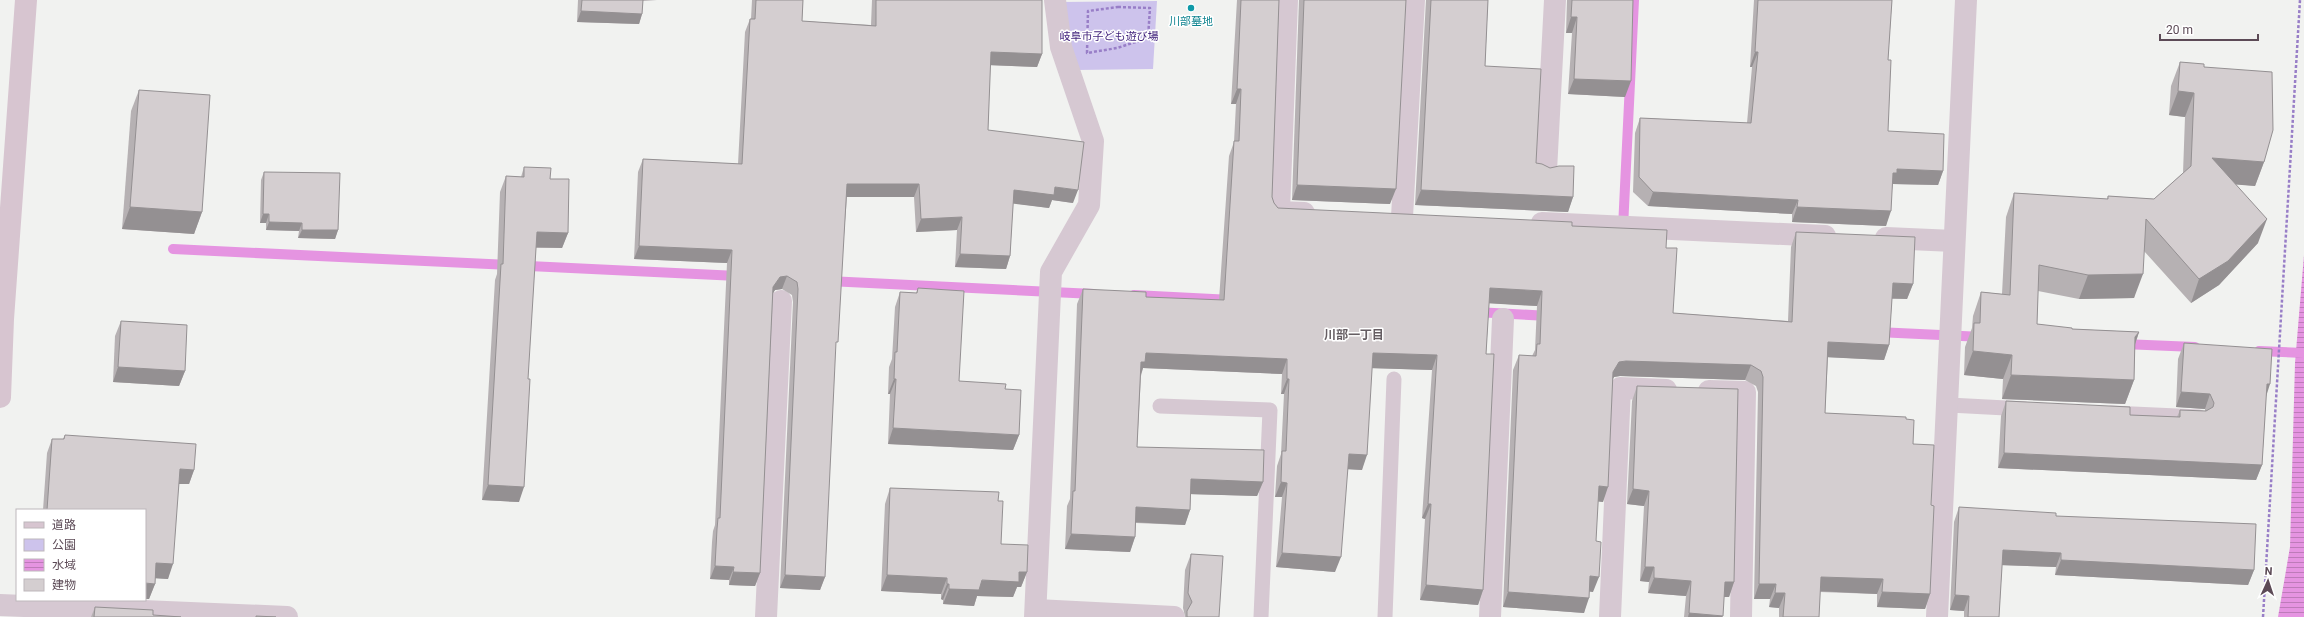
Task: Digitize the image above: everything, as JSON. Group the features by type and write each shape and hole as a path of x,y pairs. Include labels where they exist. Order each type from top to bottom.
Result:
{"street":[{"path":"0,397 3,312 26,0"},
{"path":"1055,0 1061,47 1094,141 1089,205 1051,272 1035,614 1174,617"},
{"path":"1286,0 1279,212 1325,214"},
{"path":"1402,217 1414,0"},
{"path":"1546,171 1555,0"},
{"path":"1937,617 1949,405 1954,241 1966,0"},
{"path":"1379,216 1425,218"},
{"path":"1520,222 1844,236"},
{"path":"1868,238 1954,241"},
{"path":"766,617 781,301"},
{"path":"1490,617 1503,319"},
{"path":"1610,617 1620,388 1744,392 1741,617"},
{"path":"0,605 288,617"}],"lane":[{"path":"1385,617 1394,379"},
{"path":"1949,405 2043,410"},
{"path":"1160,406 1270,410 1261,617"},
{"path":"2098,412 2200,417"}],"path":[{"path":"2263,617 2300,0"},
{"path":"1118,7 1150,8 1148,38 1117,48 1087,53 1088,11 1118,7"}],"green space":[{"name":"岐阜市子ども遊び場","path":"1157,1 1153,69 1076,70 1061,2"}],"water":[{"path":"2304,255 2304,617 2278,617 2290,547 2295,363"}],"building":[{"path":"582,0 643,0 642,14 581,11"},
{"path":"756,0 803,0 802,21 876,26 876,0 1042,0 1042,54 991,52 988,130 1084,142 1078,190 1055,187 1054,195 1014,190 1010,256 960,254 962,217 921,219 919,184 847,184 838,342 836,342 825,577 785,575 798,289 797,282 787,276 780,277 773,287 760,573 733,572 734,567 715,566 718,518 720,518 732,250 639,246 643,159 742,164 750,19 755,19"},
{"path":"1241,0 1279,0 1272,197 1278,208 1572,222 1572,226 1667,230 1666,248 1677,248 1673,313 1792,322 1796,232 1915,237 1913,284 1893,283 1889,345 1828,342 1825,413 1906,417 1906,419 1914,420 1913,444 1934,445 1931,505 1934,506 1930,594 1882,592 1883,579 1821,577 1819,617 1783,617 1785,593 1775,593 1776,584 1759,584 1763,377 1761,371 1751,365 1626,361 1619,362 1613,372 1608,487 1599,486 1596,541 1601,542 1599,577 1590,576 1589,598 1508,592 1519,355 1536,356 1537,344 1540,344 1542,291 1490,288 1486,354 1494,354 1483,590 1426,585 1431,504 1428,504 1437,355 1373,353 1367,455 1349,454 1341,557 1282,553 1287,483 1281,482 1282,451 1286,451 1289,379 1287,379 1287,359 1146,353 1145,362 1141,362 1137,447 1264,450 1263,482 1191,479 1190,510 1136,507 1135,537 1071,534 1073,491 1075,491 1083,289 1146,292 1146,297 1224,300 1234,141 1239,141 1241,89 1237,89"},
{"path":"1304,0 1406,0 1396,189 1297,185"},
{"path":"1431,0 1488,0 1485,66 1541,69 1536,163 1550,168 1559,166 1574,166 1573,197 1421,190"},
{"path":"1572,0 1633,0 1631,81 1574,79 1577,17 1571,17"},
{"path":"1758,0 1892,0 1888,60 1891,60 1888,131 1944,134 1943,171 1897,169 1897,173 1893,173 1891,211 1797,207 1798,200 1653,192 1639,177 1640,118 1751,123 1758,52 1755,52"},
{"path":"2180,62 2204,64 2204,67 2272,72 2273,130 2264,162 2212,158 2267,219 2228,261 2199,279 2146,219 2143,274 2088,275 2039,265 2037,324 2072,329 2139,332 2135,337 2134,380 2011,375 2012,355 1973,351 1974,323 1980,323 1981,292 2010,295 2014,193 2108,199 2108,196 2154,199 2191,166 2194,93 2178,91"},
{"path":"139,90 210,95 202,212 130,207"},
{"path":"524,167 551,168 550,179 569,179 568,233 537,232 528,379 530,379 524,487 488,485 501,264 503,264 506,176 524,177"},
{"path":"264,172 340,173 338,230 302,230 302,223 269,222 269,214 263,214"},
{"path":"918,288 964,291 959,381 1006,384 1005,389 1021,390 1019,435 893,428 896,379 894,379 895,352 897,352 900,292 917,293"},
{"path":"121,321 187,325 185,371 118,367"},
{"path":"2184,343 2272,349 2270,384 2267,384 2262,465 2004,453 2006,401 2130,407 2130,415 2180,417 2180,410 2206,411 2213,407 2214,403 2210,394 2181,392"},
{"path":"1637,386 1738,389 1734,582 1725,582 1723,616 1689,613 1691,581 1654,578 1654,567 1645,567 1649,491 1633,489"},
{"path":"65,435 196,444 194,470 180,469 173,564 156,563 155,584 146,583 146,509 47,509 52,439 64,439"},
{"path":"890,488 999,492 998,501 1003,501 1001,544 1028,545 1027,572 1019,572 1019,582 982,580 979,590 949,589 947,578 887,575"},
{"path":"1959,507 2056,513 2056,516 2256,524 2254,570 2061,560 2061,553 2003,550 1999,617 1968,617 1969,596 1955,595"},
{"path":"1191,554 1223,556 1219,617 1187,617 1187,611 1192,602 1188,593"},
{"path":"95,607 153,610 153,615 181,617 94,617"}],"waterway":[{"path":"1623,228 1634,0"},
{"path":"173,249 738,276"},
{"path":"828,281 1094,294"},
{"path":"1134,295 1232,300"},
{"path":"1476,312 1549,316"},
{"path":"1877,332 1983,337"},
{"path":"2123,344 2195,347"},
{"path":"2259,351 2304,353"}],"place":[{"name":"川部墓地","path":"1191,8"}],"district":[{"name":"川部一丁目","path":"1354,335"}]}
